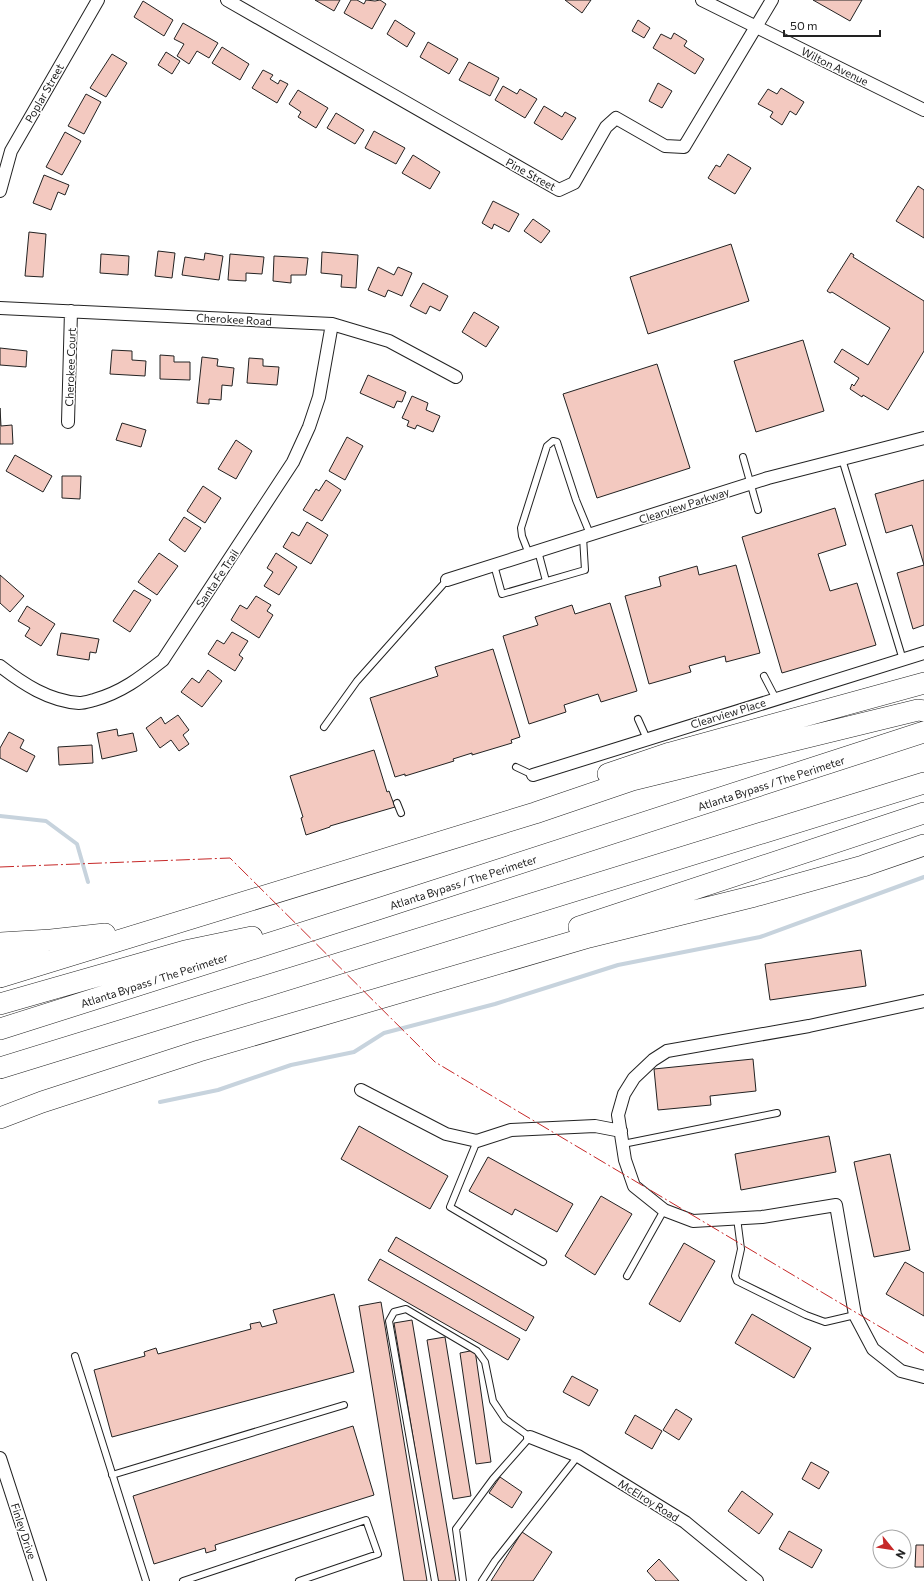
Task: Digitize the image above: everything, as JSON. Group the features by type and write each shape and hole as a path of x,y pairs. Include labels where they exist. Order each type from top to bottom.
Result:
{"highway":[{"path":"536,813 560,797 612,772 670,753 924,683"},
{"path":"0,977 536,813 632,780 918,710 924,710"},
{"name":"Atlanta Bypass / The Perimeter","path":"0,1029 378,910 924,732"},
{"path":"0,1068 924,783"},
{"path":"356,1006 489,957 924,813"},
{"path":"0,1114 42,1102 199,1051 589,937 754,896 863,866 924,845"},
{"path":"0,1004 184,951 378,910"},
{"path":"0,943 92,936 184,920"},
{"path":"0,959 53,952 116,941"},
{"path":"0,1118 42,1102"}],"street":[{"name":"Poplar Street","path":"0,190 6,148 98,0"},
{"name":"Pine Street","path":"227,0 559,190 574,183 606,127 616,118 665,146 684,147 772,0"},
{"name":"Wilton Avenue","path":"702,0 924,110"},
{"name":"Cherokee Road","path":"0,308 332,324 389,341 456,377"},
{"name":"Cherokee Court","path":"68,422 71,311"},
{"name":"Santa Fe Trail","path":"0,666 31,688 57,699 81,703 106,696 136,682 163,660 293,462 309,427 319,397 332,324"},
{"name":"Clearview Parkway","path":"446,580 750,484 924,438"},
{"name":"Clearview Place","path":"533,775 924,653"},
{"path":"924,1001 809,1026 667,1051 653,1060 634,1078 624,1094 618,1115 625,1160 634,1186 664,1210 693,1221 762,1217 836,1205 855,1315 873,1349 901,1371 924,1377"},
{"path":"361,1090 446,1134 477,1141 511,1130 595,1126 621,1131"},
{"name":"McElroy Road","path":"530,1437 578,1456 685,1522 757,1581"},
{"name":"Finley Drive","path":"0,1458 40,1581"}],"lane":[{"path":"494,565 502,594 585,570 586,536 557,442 552,441 547,446 521,528 522,536 533,552 546,581"},
{"path":"743,457 758,510"},
{"path":"842,459 903,660"},
{"path":"324,727 357,681 446,580"},
{"path":"764,676 776,699"},
{"path":"638,719 647,739"},
{"path":"516,767 533,775"},
{"path":"398,803 401,813"},
{"path":"623,1144 778,1113"},
{"path":"477,1141 450,1207 543,1262"},
{"path":"627,1276 664,1210"},
{"path":"737,1218 741,1249 735,1276 737,1281 806,1315 825,1322 855,1315"},
{"path":"435,1581 388,1321 394,1312 406,1309 477,1351 485,1362 493,1401 505,1419 530,1437 493,1479 456,1529 464,1581"},
{"path":"74,1356 146,1581"},
{"path":"112,1475 344,1405"},
{"path":"482,1581 495,1561 578,1456"},
{"path":"183,1581 366,1520 378,1554 299,1581"}],"building":[{"path":"315,0 340,0 334,11"},
{"path":"351,0 357,0 364,4 366,0 380,0 386,4 372,29 344,13"},
{"path":"565,0 591,0 582,13"},
{"path":"813,0 862,0 850,21"},
{"path":"143,1 173,20 164,36 134,17"},
{"path":"395,20 415,33 407,47 387,34"},
{"path":"638,20 650,28 644,38 632,31"},
{"path":"183,23 218,43 209,58 197,51 189,64 177,56 184,44 174,39"},
{"path":"674,33 687,41 684,46 704,59 695,74 653,48 661,34 671,39"},
{"path":"428,42 458,59 449,74 420,57"},
{"path":"222,47 249,64 240,80 212,63"},
{"path":"166,52 180,61 172,74 158,65"},
{"path":"112,54 127,63 106,97 90,88"},
{"path":"469,62 499,78 490,96 459,80"},
{"path":"263,70 273,75 270,79 278,84 280,80 288,84 277,103 252,88"},
{"path":"658,83 672,91 662,108 649,101"},
{"path":"503,86 517,94 520,89 537,99 525,118 495,100"},
{"path":"781,88 804,102 796,115 790,111 782,125 770,117 773,112 758,104 768,89 777,94"},
{"path":"298,90 328,108 316,128 298,117 301,112 289,104"},
{"path":"86,94 101,102 84,134 68,126"},
{"path":"544,106 562,117 565,112 576,118 562,140 534,123"},
{"path":"336,113 364,130 355,144 327,128"},
{"path":"374,131 405,148 396,164 365,148"},
{"path":"65,132 81,141 62,175 46,167"},
{"path":"728,154 751,168 735,194 708,178 716,165 720,167"},
{"path":"413,155 440,172 430,189 402,173"},
{"path":"44,175 69,185 65,195 58,192 51,210 33,203"},
{"path":"918,186 924,190 924,238 896,221"},
{"path":"493,201 519,214 509,232 494,224 492,229 482,223"},
{"path":"533,219 550,231 541,243 524,231"},
{"path":"29,232 46,234 43,277 25,276"},
{"path":"731,244 749,301 648,334 630,277"},
{"path":"158,251 175,253 172,278 155,276"},
{"path":"322,252 358,255 356,288 341,287 342,275 321,273"},
{"path":"205,253 223,256 219,280 182,275 185,257 204,260"},
{"path":"851,253 854,255 853,257 924,301 924,351 888,410 850,389 852,384 854,386 859,378 834,362 842,349 868,365 890,328 832,292 830,293 827,291"},
{"path":"101,254 129,256 128,275 100,273"},
{"path":"230,254 264,257 262,274 246,273 246,281 228,280"},
{"path":"274,256 308,258 306,275 291,275 291,283 273,281"},
{"path":"378,267 394,275 398,267 412,273 402,296 388,290 385,297 368,290"},
{"path":"423,283 448,296 440,311 430,306 426,314 410,306"},
{"path":"474,312 499,327 486,347 462,332"},
{"path":"803,340 824,411 756,432 734,361"},
{"path":"0,348 27,351 26,367 0,365"},
{"path":"112,350 132,351 132,360 146,361 145,376 110,374"},
{"path":"160,355 174,356 174,362 190,362 190,380 160,379"},
{"path":"202,357 218,359 217,366 234,368 232,386 222,385 221,400 209,399 209,404 197,403"},
{"path":"249,358 263,359 263,366 279,367 277,385 247,383"},
{"path":"657,364 690,468 597,498 563,394"},
{"path":"368,375 406,392 402,402 397,401 394,408 360,393"},
{"path":"412,396 428,403 426,410 440,416 433,432 417,425 415,429 407,426 409,421 402,418"},
{"path":"0,408 1,426 12,425 13,444 0,444"},
{"path":"122,423 146,430 141,447 116,440"},
{"path":"347,437 363,446 345,480 329,471"},
{"path":"236,440 252,451 236,479 218,469"},
{"path":"15,455 52,476 43,492 6,471"},
{"path":"62,476 81,476 80,499 62,498"},
{"path":"326,480 341,490 322,521 303,510 316,489 319,491"},
{"path":"924,480 924,565 912,525 886,533 875,494"},
{"path":"203,486 221,498 205,523 187,511"},
{"path":"835,508 846,545 818,554 830,591 857,583 876,645 782,673 742,537"},
{"path":"184,517 201,528 185,552 169,540"},
{"path":"307,522 328,535 311,564 283,547 292,532 299,536"},
{"path":"159,553 178,566 157,595 138,582"},
{"path":"276,553 297,567 279,595 264,586 273,572 267,568"},
{"path":"736,565 760,653 726,662 725,656 689,666 691,672 649,684 625,596 661,586 659,577 697,566 699,575"},
{"path":"924,565 924,625 913,629 897,573"},
{"path":"0,575 24,596 10,612 0,603"},
{"path":"134,590 151,600 130,632 113,621"},
{"path":"256,596 271,605 267,611 273,615 259,638 231,620 240,605 247,609"},
{"path":"610,603 637,691 601,702 598,694 564,705 566,712 529,724 503,636 538,625 535,617 572,605 575,614"},
{"path":"27,606 55,624 41,646 25,636 30,628 18,621"},
{"path":"232,632 248,641 239,655 243,658 235,671 208,654 217,640 224,644"},
{"path":"61,633 99,639 96,653 90,652 89,660 57,655"},
{"path":"493,649 520,737 511,740 512,743 472,755 472,753 453,759 454,761 405,776 405,774 395,777 370,698 438,676 435,667"},
{"path":"208,670 222,681 202,707 181,692 192,678 199,683"},
{"path":"178,715 189,730 183,735 189,744 179,751 171,740 160,748 146,728 161,717 165,724"},
{"path":"117,729 118,736 133,733 137,751 102,759 97,733"},
{"path":"9,732 24,740 20,748 35,756 27,772 0,758 0,748"},
{"path":"92,745 93,763 59,765 58,747"},
{"path":"374,750 387,792 389,791 395,807 330,826 306,835 301,818 303,817 290,776"},
{"path":"861,950 866,986 770,1000 765,964"},
{"path":"753,1059 756,1091 710,1096 711,1105 658,1110 654,1069"},
{"path":"359,1126 448,1176 430,1209 341,1159"},
{"path":"829,1136 836,1172 741,1190 735,1154"},
{"path":"890,1154 910,1250 874,1257 854,1162"},
{"path":"488,1157 573,1204 557,1232 515,1209 512,1215 469,1191"},
{"path":"601,1196 632,1214 595,1275 565,1256"},
{"path":"396,1237 534,1317 526,1331 388,1251"},
{"path":"684,1243 715,1261 680,1322 649,1304"},
{"path":"380,1259 520,1339 508,1360 368,1280"},
{"path":"905,1262 924,1273 924,1316 886,1294"},
{"path":"334,1294 354,1372 112,1437 94,1370 145,1356 144,1352 156,1348 158,1354 251,1329 250,1324 260,1322 262,1327 277,1323 273,1310"},
{"path":"381,1302 427,1581 404,1581 359,1306"},
{"path":"752,1314 811,1348 794,1378 735,1343"},
{"path":"412,1320 456,1581 437,1581 394,1323"},
{"path":"445,1337 471,1496 453,1499 427,1340"},
{"path":"475,1350 491,1462 476,1464 460,1353"},
{"path":"572,1376 598,1390 589,1406 563,1392"},
{"path":"676,1409 692,1419 679,1440 663,1430"},
{"path":"635,1415 662,1431 652,1449 625,1433"},
{"path":"353,1426 374,1495 215,1545 216,1550 206,1553 205,1548 154,1564 133,1496"},
{"path":"811,1462 829,1472 819,1489 802,1479"},
{"path":"500,1477 522,1492 512,1508 489,1493"},
{"path":"742,1491 773,1514 759,1534 728,1511"},
{"path":"789,1531 822,1550 812,1568 779,1549"},
{"path":"522,1532 552,1552 533,1581 491,1581"},
{"path":"916,1545 924,1545 924,1567 915,1567"},
{"path":"659,1559 679,1581 656,1581 647,1571"}],"waterway":[{"path":"0,816 46,821 77,844 88,882"},
{"path":"160,1102 218,1090 291,1065 354,1052 384,1033 495,1004 618,965 760,937 924,877"}],"power":[{"path":"0,867 230,858 435,1062 924,1353"}]}
